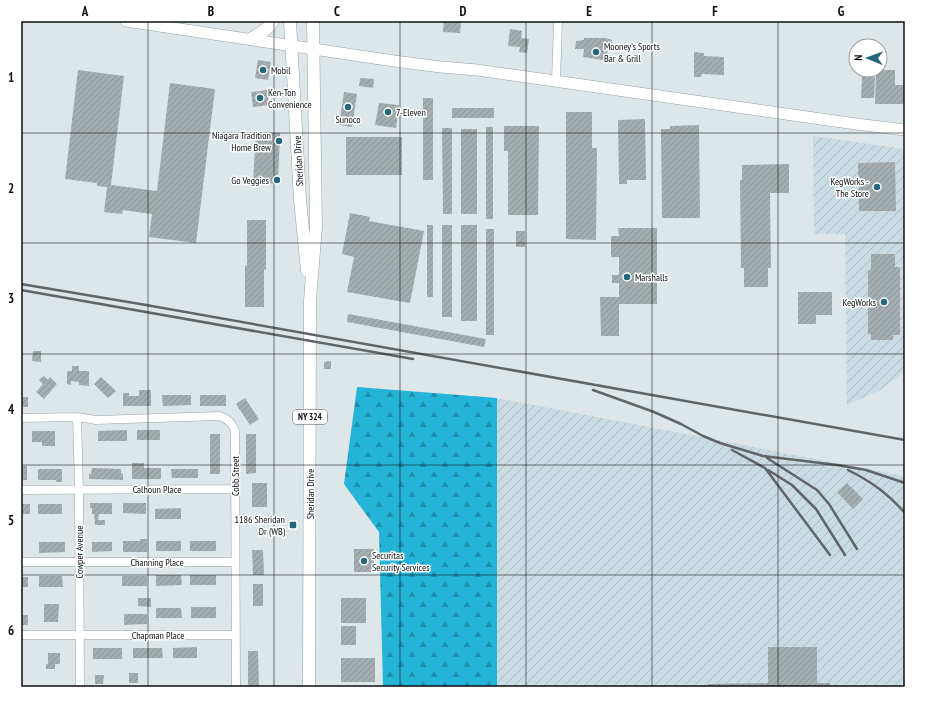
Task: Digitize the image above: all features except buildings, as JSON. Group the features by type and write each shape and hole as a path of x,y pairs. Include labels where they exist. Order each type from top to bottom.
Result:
{"main road":[{"path":"126,21 441,67 477,70 905,130"},
{"path":"250,39 262,33 273,21"},
{"name":"Sheridan Drive","path":"290,21 300,200 310,300"},
{"name":"Sheridan Drive","path":"309,687 310,300 316,227 313,21"}],"street":[{"path":"556,81 558,21"},
{"name":"Cobb Street","path":"77,417 96,420 219,416 225,418 233,425 235,431 236,687"},
{"path":"21,418 77,417"},
{"name":"Cowper Avenue","path":"77,417 80,687"},
{"name":"Calhoun Place","path":"21,490 235,489"},
{"name":"Channing Place","path":"21,562 235,562"},
{"name":"Chapman Place","path":"21,635 236,635"}],"shaded area":[{"path":"813,136 905,149 905,371 881,390 847,405 845,234 814,234"},
{"path":"497,398 905,476 905,687 497,687"}],"green space":[{"path":"357,387 497,398 497,687 383,687 379,532 344,484"}],"railway":[{"path":"21,284 905,440"},
{"path":"21,290 413,359"},
{"path":"593,390 654,412 720,443 763,456 866,470 905,483"},
{"path":"732,450 765,468 830,555"},
{"path":"767,458 817,490 829,504 857,549"},
{"path":"768,470 792,485 816,509 845,555"},
{"path":"848,470 879,488 905,513"}],"place":[{"name":"Mooney's Sports Bar & Grill","path":"596,52"},
{"name":"Mobil","path":"263,70"},
{"name":"Ken-Ton Convenience","path":"260,98"},
{"name":"Sunoco","path":"348,107"},
{"name":"7-Eleven","path":"388,112"},
{"name":"Niagara Tradition Home Brew","path":"279,141"},
{"name":"Go Veggies","path":"277,180"},
{"name":"KegWorks - The Store","path":"877,187"},
{"name":"Marshalls","path":"627,277"},
{"name":"KegWorks","path":"884,302"},
{"name":"1186 Sheridan Dr (WB)","path":"293,525"},
{"name":"Securitas Security Services","path":"364,561"}]}
